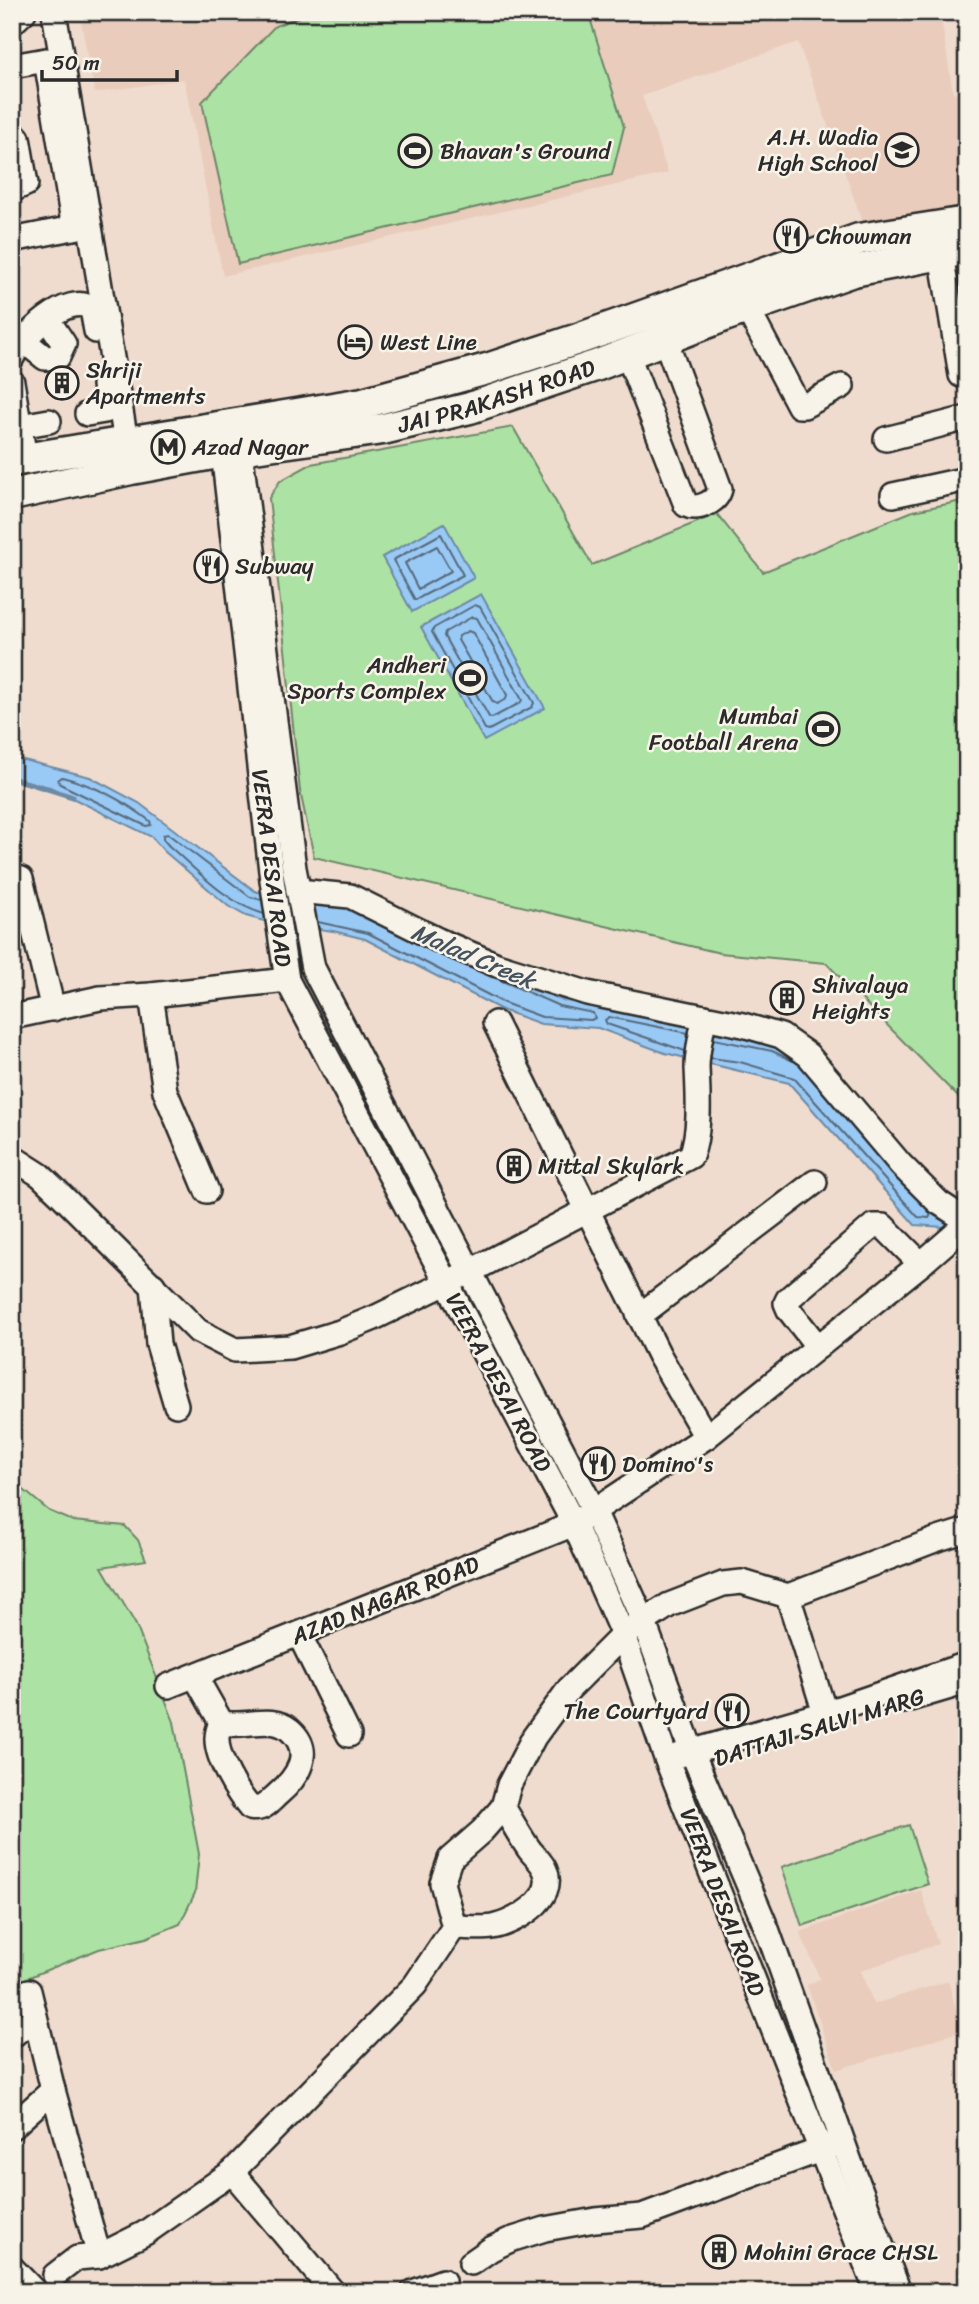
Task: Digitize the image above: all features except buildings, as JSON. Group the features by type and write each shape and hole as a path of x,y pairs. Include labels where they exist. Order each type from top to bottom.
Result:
{"main road":[{"name":"JAI PRAKASH ROAD","path":"12,495 128,455 363,403 487,369 859,239 967,222"},
{"name":"JAI PRAKASH ROAD","path":"19,460 231,451 383,429 470,408 853,271 954,251"}],"street":[{"path":"12,23 24,12"},
{"path":"54,12 55,59 110,384 105,411 87,414"},
{"path":"12,66 55,59"},
{"path":"12,132 18,138 26,184 12,190"},
{"path":"12,240 82,226"},
{"path":"954,251 961,375"},
{"path":"48,320 64,344 58,357 45,358 18,350 48,320 63,307 78,303 92,309 128,455"},
{"path":"747,308 799,406 804,406 842,386"},
{"path":"627,353 686,505 696,508 714,500 720,489 665,339"},
{"path":"642,391 679,377"},
{"path":"12,383 20,426 19,460"},
{"path":"886,439 967,418"},
{"path":"20,426 49,421"},
{"path":"231,451 299,896 313,968 594,1511 643,1620 694,1758 767,1929 832,2146 899,2292"},
{"name":"VEERA DESAI ROAD","path":"231,451 272,880 287,980 574,1524 623,1634 669,1764 736,1938 832,2146 877,2292"},
{"path":"893,495 967,479"},
{"path":"16,884 53,1009"},
{"path":"299,896 350,897 497,965 587,993 708,1023 781,1036 808,1055 901,1166 938,1202 967,1222"},
{"path":"12,1017 100,999 287,980"},
{"path":"151,995 165,1091 207,1191"},
{"path":"495,1023 639,1316 706,1437"},
{"path":"12,1157 50,1184 198,1331 235,1350 290,1347 374,1318 691,1156 695,1145 708,1023"},
{"path":"639,1316 815,1182"},
{"name":"AZAD NAGAR ROAD","path":"168,1686 574,1524 706,1437 921,1264 967,1222"},
{"path":"818,1347 786,1303 873,1226 883,1226 921,1264"},
{"path":"153,1285 158,1345 176,1405"},
{"path":"55,2275 77,2258 99,2256 145,2233 232,2172 415,1984 454,1927 442,1883 450,1859 482,1831 503,1807 509,1785 534,1737 569,1689 623,1634 669,1605 723,1584 742,1582 788,1597 967,1530"},
{"path":"788,1597 825,1713"},
{"path":"299,1634 349,1735"},
{"name":"DATTAJI SALVI MARG","path":"694,1758 967,1664"},
{"path":"195,1676 221,1722"},
{"name":"DATTAJI SALVI MARG","path":"669,1764 967,1682"},
{"path":"454,1927 491,1927 511,1921 529,1910 547,1887 545,1869 503,1807"},
{"path":"29,1991 99,2256"},
{"path":"12,2036 35,2017"},
{"path":"12,2127 53,2090"},
{"path":"471,2263 510,2240 582,2222 642,2216 832,2146"},
{"path":"232,2172 333,2292"},
{"path":"12,2268 36,2292"},
{"path":"414,2292 443,2281"}],"shaded area":[{"path":"79,12 940,12 953,93 967,91 967,207 864,226 798,42 642,96 668,173 223,276 184,79 95,93"},
{"path":"921,1890 938,1944 860,1971 874,2004 948,1981 962,2031 836,2070 807,1985 820,1979 800,1932"}],"green space":[{"name":"Bhavan's Ground","path":"312,12 588,12 624,127 612,175 238,264 202,102 275,26"},
{"path":"513,427 592,565 717,514 763,572 913,511 967,500 967,1106 826,963 720,953 314,857 300,791 269,498 280,481 311,464"},
{"path":"19,1486 49,1511 73,1521 125,1526 138,1540 146,1560 102,1567 136,1625 174,1722 199,1854 195,1893 180,1924 146,1938 99,1949 12,1984 12,1487"},
{"path":"909,1825 928,1884 802,1926 782,1867"}],"water":[{"path":"444,523 474,578 412,612 382,557"},
{"path":"481,594 545,708 484,741 421,627"},
{"path":"12,757 90,777 139,803 255,891 283,899 308,902 344,900 562,1000 774,1045 801,1056 935,1208 967,1203 967,1223 958,1228 915,1225 789,1083 665,1053 598,1028 541,1024 502,1010 365,939 246,916 228,906 164,851 152,837 50,787 12,778"}],"waterway":[{"name":"Malad Creek","path":"12,778 73,797"}],"place":[{"name":"A.H. Wadia High School","path":"902,150"},
{"name":"Bhavan's Ground","path":"415,151"},
{"name":"Chowman","path":"791,236"},
{"name":"West Line","path":"355,342"},
{"name":"Shriji Apartments","path":"62,383"},
{"name":"Azad Nagar","path":"168,447"},
{"name":"Subway","path":"211,566"},
{"name":"Andheri Sports Complex","path":"470,678"},
{"name":"Mumbai Football Arena","path":"823,729"},
{"name":"Shivalaya Heights","path":"787,998"},
{"name":"Mittal Skylark","path":"514,1166"},
{"name":"Domino's","path":"598,1464"},
{"name":"The Courtyard","path":"732,1711"},
{"name":"Mohini Grace CHSL","path":"719,2252"}]}
